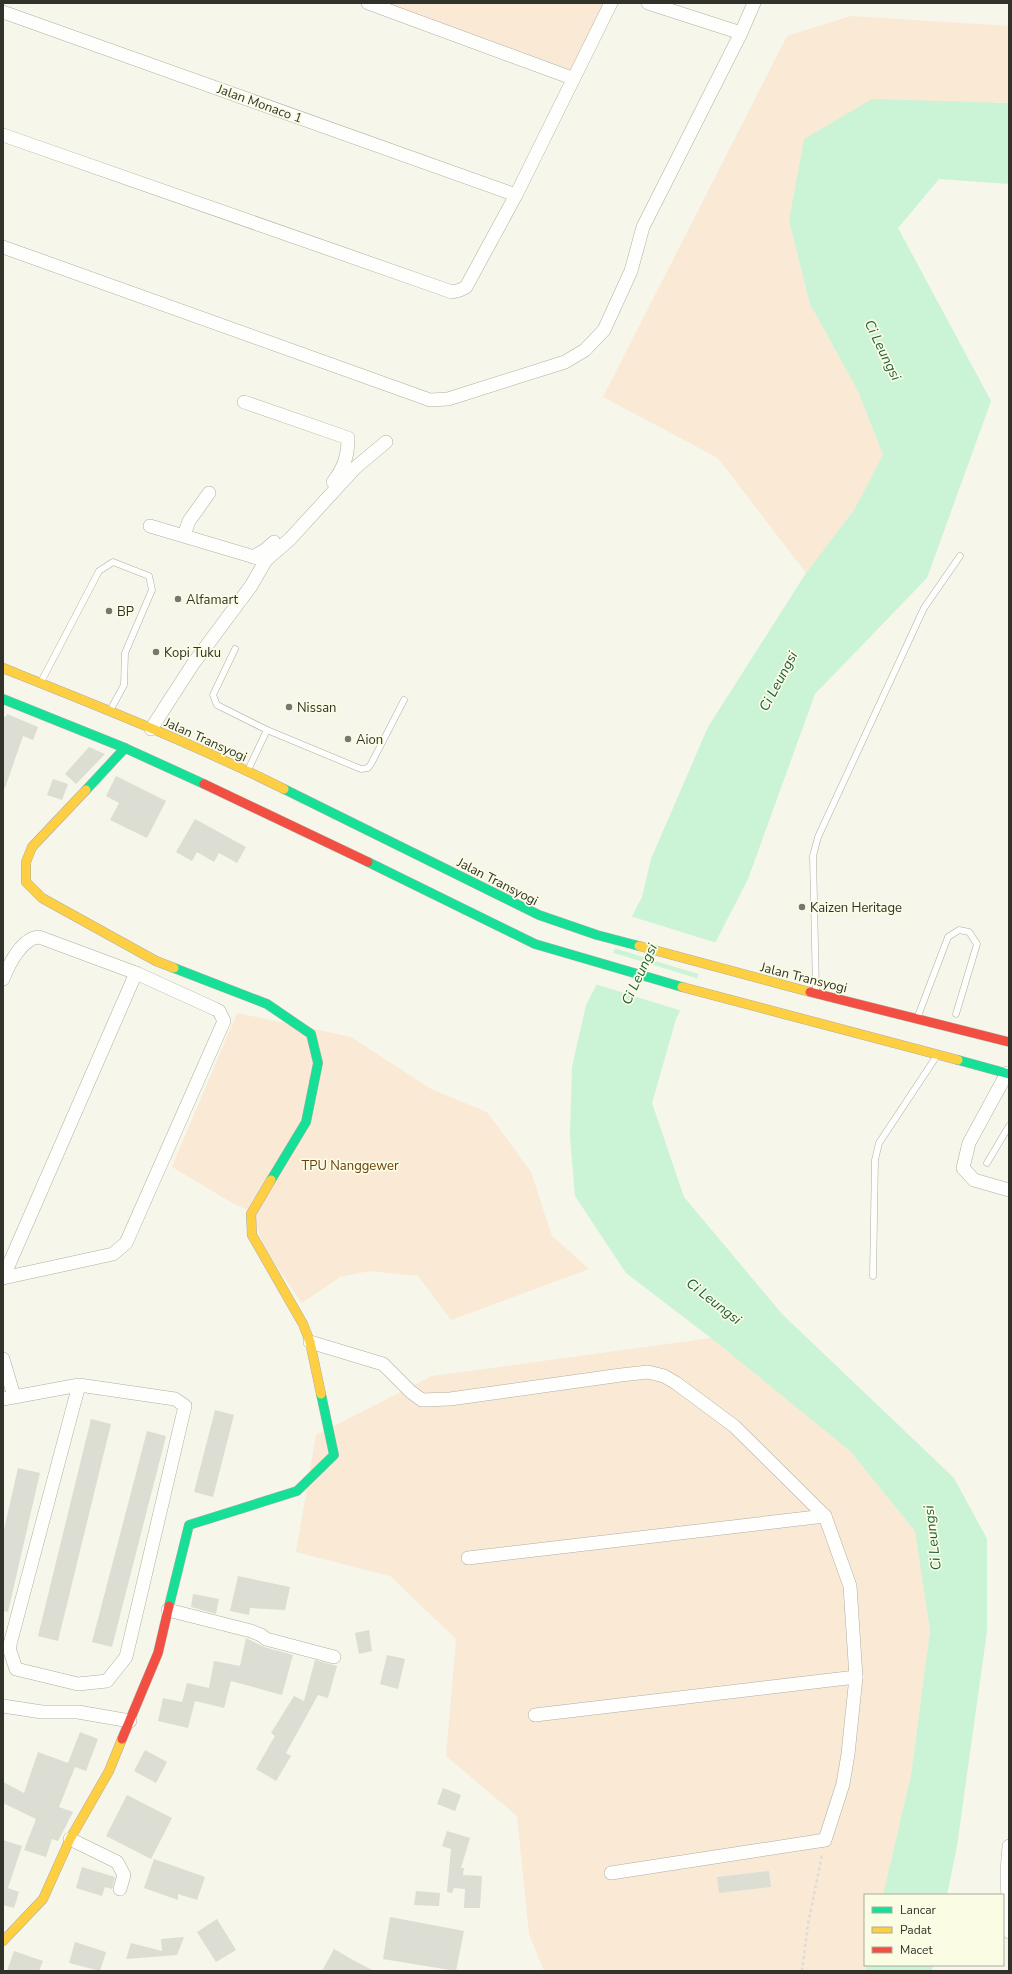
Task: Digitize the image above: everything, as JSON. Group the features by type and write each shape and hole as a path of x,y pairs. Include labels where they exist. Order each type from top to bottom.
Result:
{"main road":[{"name":"Jalan Transyogi","path":"3,668 111,711 248,771 520,907 539,915 597,935 716,968 1009,1042"},
{"path":"3,699 125,748 235,798 503,930 535,944 707,994 1008,1073"},
{"path":"3,1941 43,1899 70,1839 109,1771 158,1653 189,1525 297,1491 334,1455 310,1342 303,1324 252,1235 251,1214 306,1122 318,1063 311,1034 267,1004 156,961 92,927 42,898 26,882 26,862 32,847 125,748"}],"street":[{"path":"368,3 572,78"},
{"path":"3,135 452,292 460,290 466,286 516,195 572,78 611,3"},
{"path":"648,3 741,33"},
{"path":"3,247 430,400 448,399 565,362 585,350 604,330 632,271 643,227 741,33 754,3"},
{"name":"Jalan Monaco 1","path":"3,12 516,195"},
{"path":"244,402 348,438 348,454 341,472 320,497 265,550 253,557"},
{"path":"151,729 193,664 251,586 266,560 290,539 355,468 386,442"},
{"path":"184,535 189,521 209,493"},
{"path":"150,526 266,560"},
{"path":"3,1278 113,1254 126,1243 224,1021 219,1011 136,973 39,937 27,941 4,973"},
{"path":"3,1278 136,973"},
{"path":"1008,1073 969,1142 963,1168 974,1180 1009,1190"},
{"path":"310,1342 384,1364 411,1392 422,1400 450,1399 621,1374 648,1372 664,1376 734,1426 825,1516 850,1586 856,1677 844,1776 825,1840 612,1873"},
{"path":"3,1359 9,1398 79,1385 176,1399 185,1406 126,1657 107,1681 78,1684 16,1669 9,1648 79,1385"},
{"path":"468,1558 825,1516"},
{"path":"168,1610 251,1631 261,1634 266,1639 334,1657"},
{"path":"535,1715 856,1677"},
{"path":"3,1706 42,1712 78,1712 130,1721"},
{"path":"70,1839 117,1862 124,1875 120,1888"},
{"path":"1009,1846 1006,1872 1009,1932"}],"lane":[{"path":"816,993 813,856 818,837 924,608 960,556"},
{"path":"41,683 98,571 114,562 149,576 152,590 125,653 124,685 111,711"},
{"path":"235,649 213,695 214,700 218,705 267,730 365,769 371,764 404,700"},
{"path":"248,771 267,730"},
{"path":"917,1019 948,937 959,930 969,932 977,944 956,1014"},
{"path":"873,1276 875,1160 880,1143 938,1054"},
{"path":"987,1163 1009,1126"}],"path":[{"path":"802,1971 808,1924 825,1840"}],"green space":[{"path":"375,3 610,3 578,64 570,70"},
{"path":"851,16 1009,26 1009,103 998,102 804,139 789,220 810,304 858,391 883,455 854,510 806,573 718,458 603,397 787,36"},
{"name":"TPU Nanggewer","path":"237,1013 351,1037 431,1089 487,1112 531,1172 552,1236 589,1269 451,1320 418,1276 369,1271 340,1277 302,1303 265,1250 251,1211 236,1205 172,1167"},
{"path":"711,1338 850,1451 915,1531 930,1631 911,1775 883,1894 864,1894 864,1966 867,1966 865,1971 544,1971 529,1934 517,1816 446,1756 456,1639 390,1576 296,1552 316,1435 432,1376"}],"water":[{"name":"Ci Leungsi","path":"872,99 1009,103 1009,184 939,179 898,228 991,401 927,578 815,694 748,879 676,1019 652,1103 684,1197 782,1314 954,1478 987,1539 987,1631 957,1846 947,1894 883,1894 911,1775 930,1631 915,1531 850,1451 711,1338 626,1273 575,1196 570,1136 572,1067 586,1005 642,897 651,859 708,727 806,573 854,510 883,455 858,391 810,304 789,220 804,139"},
{"path":"867,1966 933,1966 932,1971 865,1971"}],"pier":[{"path":"630,916 717,943 701,975 614,948"},
{"path":"611,952 699,979 682,1011 595,984"}],"building":[{"path":"7,714 38,727 33,740 23,736 5,788 3,787 3,716 6,717"},
{"path":"89,747 105,754 76,784 65,774"},
{"path":"116,776 166,801 147,838 110,820 119,803 106,796"},
{"path":"53,779 68,784 62,800 47,795"},
{"path":"195,819 246,847 237,863 219,853 214,862 197,852 192,861 176,852"},
{"path":"215,1410 234,1415 213,1497 194,1492"},
{"path":"91,1419 111,1424 58,1641 38,1636"},
{"path":"147,1431 166,1436 112,1647 92,1642"},
{"path":"18,1468 40,1473 8,1612 3,1611 3,1534"},
{"path":"238,1576 290,1587 285,1610 250,1608 249,1615 230,1611"},
{"path":"193,1594 219,1599 216,1614 191,1607"},
{"path":"369,1630 372,1651 359,1654 355,1633"},
{"path":"246,1638 264,1647 293,1655 282,1695 231,1681 224,1708 195,1701 188,1728 158,1721 163,1698 182,1702 187,1683 209,1688 214,1661 240,1666"},
{"path":"387,1655 405,1659 398,1689 380,1684"},
{"path":"315,1660 337,1666 328,1698 318,1695 286,1753 291,1756 276,1781 256,1769 275,1736 271,1733 294,1696 304,1701"},
{"path":"80,1732 98,1739 86,1771 75,1767 59,1807 73,1812 58,1841 52,1839 46,1857 24,1850 36,1819 3,1803 3,1782 24,1793 38,1752 68,1763"},
{"path":"145,1750 167,1762 156,1783 134,1771"},
{"path":"443,1788 461,1795 455,1811 437,1804"},
{"path":"127,1795 172,1818 151,1859 106,1836"},
{"path":"447,1831 470,1838 461,1868 464,1868 463,1875 482,1876 480,1908 464,1908 465,1889 454,1888 452,1893 447,1892 451,1849 442,1846"},
{"path":"3,1840 22,1846 8,1888 19,1892 14,1908 3,1905"},
{"path":"154,1859 205,1877 197,1900 178,1894 178,1900 144,1888"},
{"path":"82,1867 115,1877 112,1889 105,1887 102,1896 76,1888"},
{"path":"769,1871 771,1887 719,1893 717,1877"},
{"path":"416,1891 440,1893 439,1906 414,1905"},
{"path":"390,1917 464,1931 456,1971 383,1959"},
{"path":"217,1919 236,1950 216,1962 197,1932"},
{"path":"184,1937 177,1955 126,1959 131,1943 162,1951 161,1939"},
{"path":"75,1942 106,1952 100,1971 69,1963"},
{"path":"334,1949 353,1960 374,1971 322,1971"},
{"path":"14,1951 43,1961 39,1971 7,1971"}],"traffic: fast":[{"path":"3,699 125,748 204,784"},
{"path":"86,790 125,748"},
{"path":"284,789 539,915 597,935 639,946"},
{"path":"368,862 535,944 682,987"},
{"path":"174,968 267,1004 311,1034 318,1063 306,1122 271,1180"},
{"path":"958,1060 1009,1074"},
{"path":"169,1606 189,1525 297,1491 334,1455 321,1394"}],"traffic: slow":[{"path":"3,668 215,756 284,789"},
{"path":"86,790 32,847 26,862 26,882 42,898 156,961 174,968"},
{"path":"639,946 810,992"},
{"path":"682,987 958,1060"},
{"path":"271,1180 251,1214 252,1235 303,1324 310,1342 321,1394"},
{"path":"3,1941 43,1899 70,1839 109,1771 122,1739"}],"traffic: jam":[{"path":"204,784 368,862"},
{"path":"810,992 1009,1042"},
{"path":"122,1739 158,1653 169,1606"}],"place":[{"name":"Alfamart","path":"178,599"},
{"name":"BP","path":"109,611"},
{"name":"Kopi Tuku","path":"156,652"},
{"name":"Nissan","path":"289,707"},
{"name":"Aion","path":"348,739"},
{"name":"Kaizen Heritage","path":"802,907"}]}
